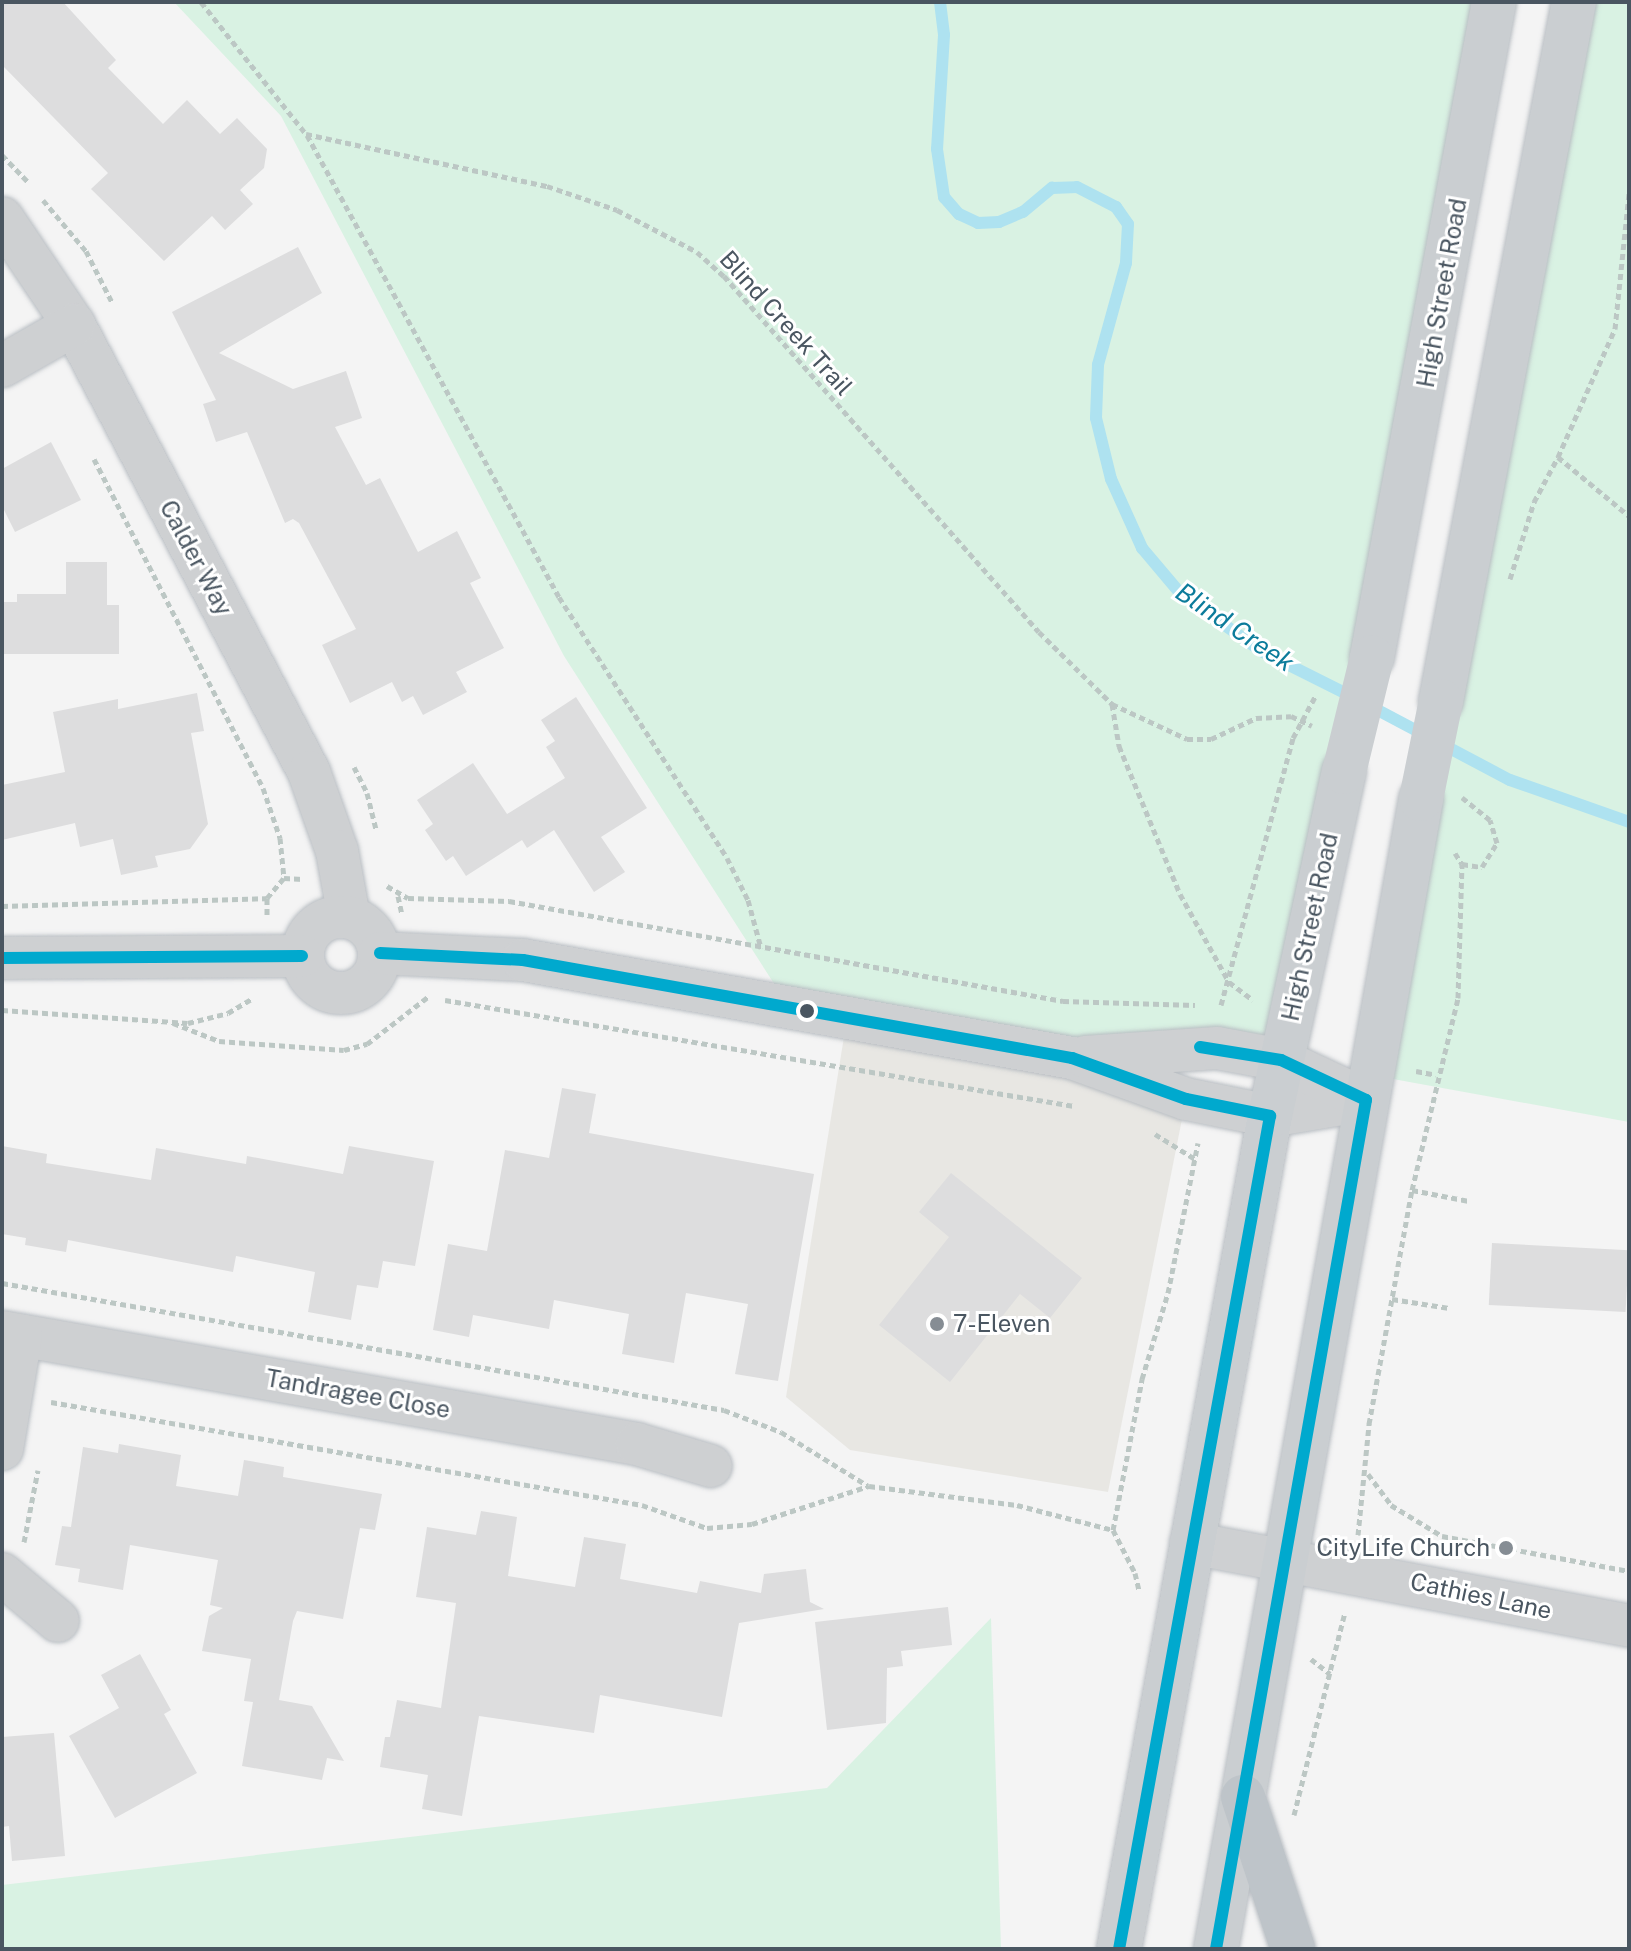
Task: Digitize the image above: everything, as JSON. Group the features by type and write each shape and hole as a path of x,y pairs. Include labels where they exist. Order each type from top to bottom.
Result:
{"highway":[{"path":"1243,1797 1293,1949"}],"main road":[{"name":"High Street Road","path":"1119,1949 1270,1116 1372,657 1494,2"},
{"path":"1216,1949 1366,1100 1442,798 1441,701 1574,2"}],"street":[{"name":"Calder Way","path":"2,218 74,325 320,795 349,917"},
{"path":"2,366 74,325"},
{"path":"349,917 371,929 380,953 371,978 349,993 322,989 312,981 302,956 316,925 349,917"},
{"path":"380,953 523,960 1072,1058 1186,1099 1270,1116 1366,1100"},
{"path":"2,958 302,956"},
{"path":"1072,1058 1199,1047 1281,1060 1366,1100"},
{"path":"12,1334 21,1456"},
{"name":"Tandragee Close","path":"12,1334 637,1444 711,1466"},
{"name":"Cathies Lane","path":"1191,1543 1629,1626"},
{"path":"8,1580 58,1621"}],"path":[{"path":"201,2 306,134 559,597 727,858 748,900 761,948"},
{"name":"Blind Creek Trail","path":"306,134 547,186 617,210 697,252 724,276 1039,632 1112,704 1187,739 1211,739 1256,718 1291,716"},
{"path":"1506,594 1534,502 1558,457 1615,329 1629,194"},
{"path":"92,455 263,788 280,838 284,878 267,898 267,922"},
{"path":"1558,457 1629,516"},
{"path":"1112,704 1119,746 1205,942 1229,982 1261,1005"},
{"path":"398,896 509,901 1078,1002 1223,1005 1293,738"},
{"path":"1442,798 1490,820 1497,843 1482,867 1462,864"},
{"path":"1363,1501 1368,1473 1364,1455 1412,1190 1436,1075 1458,998 1462,864 1454,843"},
{"path":"284,878 306,880"},
{"path":"374,884 386,885 398,896 402,916"},
{"path":"2,906 267,898"},
{"path":"2,1010 173,1023 228,1013 258,991"},
{"path":"173,1023 219,1041 344,1050 367,1044 428,994 1089,1109"},
{"path":"1416,1071 1436,1075"},
{"path":"1148,1130 1195,1159"},
{"path":"1113,1530 1135,1410 1168,1293 1198,1143"},
{"path":"1412,1190 1469,1201"},
{"path":"1392,1299 1449,1308"},
{"path":"49,1417 52,1402"},
{"path":"8,1580 21,1456"},
{"path":"1368,1473 1391,1505 1442,1536 1629,1571"},
{"path":"1294,1823 1343,1625"},
{"path":"1304,1654 1330,1674"}],"shaded area":[{"path":"847,1018 1186,1099 1108,1492 850,1450 786,1397"}],"green space":[{"path":"174,2 1493,2 1281,1060 1072,1058 789,1007 564,656 281,116"},
{"path":"1574,2 1629,2 1629,1122 1371,1075"},
{"path":"991,1618 1001,1949 2,1949 2,1885 827,1788"}],"building":[{"path":"2,2 63,2 116,60 108,68 163,124 187,100 220,134 237,118 267,149 264,168 240,190 253,204 225,230 212,216 164,261 91,189 108,173 2,65"},
{"path":"298,247 322,293 219,353 293,389 346,371 362,418 335,427 366,485 380,478 418,552 457,531 481,578 470,583 504,648 456,672 467,692 423,715 413,696 402,702 392,682 350,703 322,645 356,629 299,523 293,519 285,523 247,432 216,442 203,404 216,400 172,312"},
{"path":"51,442 81,500 15,532 2,506 2,469"},
{"path":"66,562 107,562 107,605 119,605 119,654 2,654 2,602 17,602 17,594 66,594"},
{"path":"197,693 204,731 191,733 208,824 190,849 155,856 158,867 121,875 113,839 80,847 75,823 2,840 2,785 65,772 53,712 118,699 118,709"},
{"path":"576,697 647,808 601,837 625,872 594,892 554,830 527,848 522,840 466,876 453,856 446,861 425,830 433,824 417,800 473,763 507,814 565,778 546,747 555,741 541,720"},
{"path":"562,1088 596,1094 589,1133 814,1174 778,1381 735,1374 748,1304 686,1293 674,1363 622,1354 629,1314 554,1300 549,1329 473,1315 469,1337 433,1330 448,1244 487,1251 505,1150 549,1158"},
{"path":"2,1146 47,1154 46,1163 151,1180 156,1148 246,1164 247,1156 343,1174 349,1146 434,1161 415,1266 383,1261 378,1288 357,1285 351,1320 308,1312 315,1272 236,1256 233,1272 68,1240 66,1252 25,1245 26,1238 2,1234"},
{"path":"951,1173 1082,1278 1050,1318 1020,1294 950,1382 879,1325 949,1237 919,1212"},
{"path":"1492,1243 1629,1250 1626,1312 1489,1305"},
{"path":"119,1444 181,1455 176,1486 238,1496 244,1460 284,1467 283,1477 382,1494 375,1530 360,1528 343,1619 297,1611 293,1621 279,1700 312,1706 344,1761 327,1758 322,1780 242,1766 253,1702 244,1701 251,1659 202,1651 209,1616 223,1608 210,1605 218,1560 130,1545 123,1590 78,1582 80,1569 55,1565 62,1526 71,1527 83,1447 118,1453"},
{"path":"481,1511 517,1517 508,1576 575,1587 584,1537 626,1544 620,1579 697,1593 700,1581 761,1593 764,1574 806,1569 810,1602 824,1609 739,1623 722,1717 600,1695 594,1733 479,1716 462,1816 422,1809 428,1775 380,1767 385,1737 390,1737 397,1700 441,1708 456,1603 416,1597 427,1527 476,1535"},
{"path":"948,1607 952,1645 901,1651 903,1666 887,1668 886,1723 827,1730 815,1622"},
{"path":"140,1654 171,1710 164,1714 197,1773 115,1818 69,1736 119,1708 101,1675"},
{"path":"54,1733 65,1856 12,1861 9,1826 2,1827 2,1737"}],"waterway":[{"name":"Blind Creek","path":"940,2 944,35 937,149 944,197 959,214 978,223 999,222 1023,212 1052,188 1077,187 1116,207 1128,224 1126,263 1098,365 1096,418 1111,479 1142,548 1180,593 1261,651 1353,697"},
{"name":"Blind Creek","path":"1370,706 1510,780 1629,822"}],"transit line":[{"path":"380,953 523,960 1072,1058 1186,1099 1270,1116 1119,1949"},
{"path":"2,958 302,956"},
{"path":"1200,1047 1281,1060 1366,1100 1216,1949"}],"place":[{"name":"7-Eleven","path":"937,1324"},
{"name":"CityLife Church","path":"1506,1548"}]}
